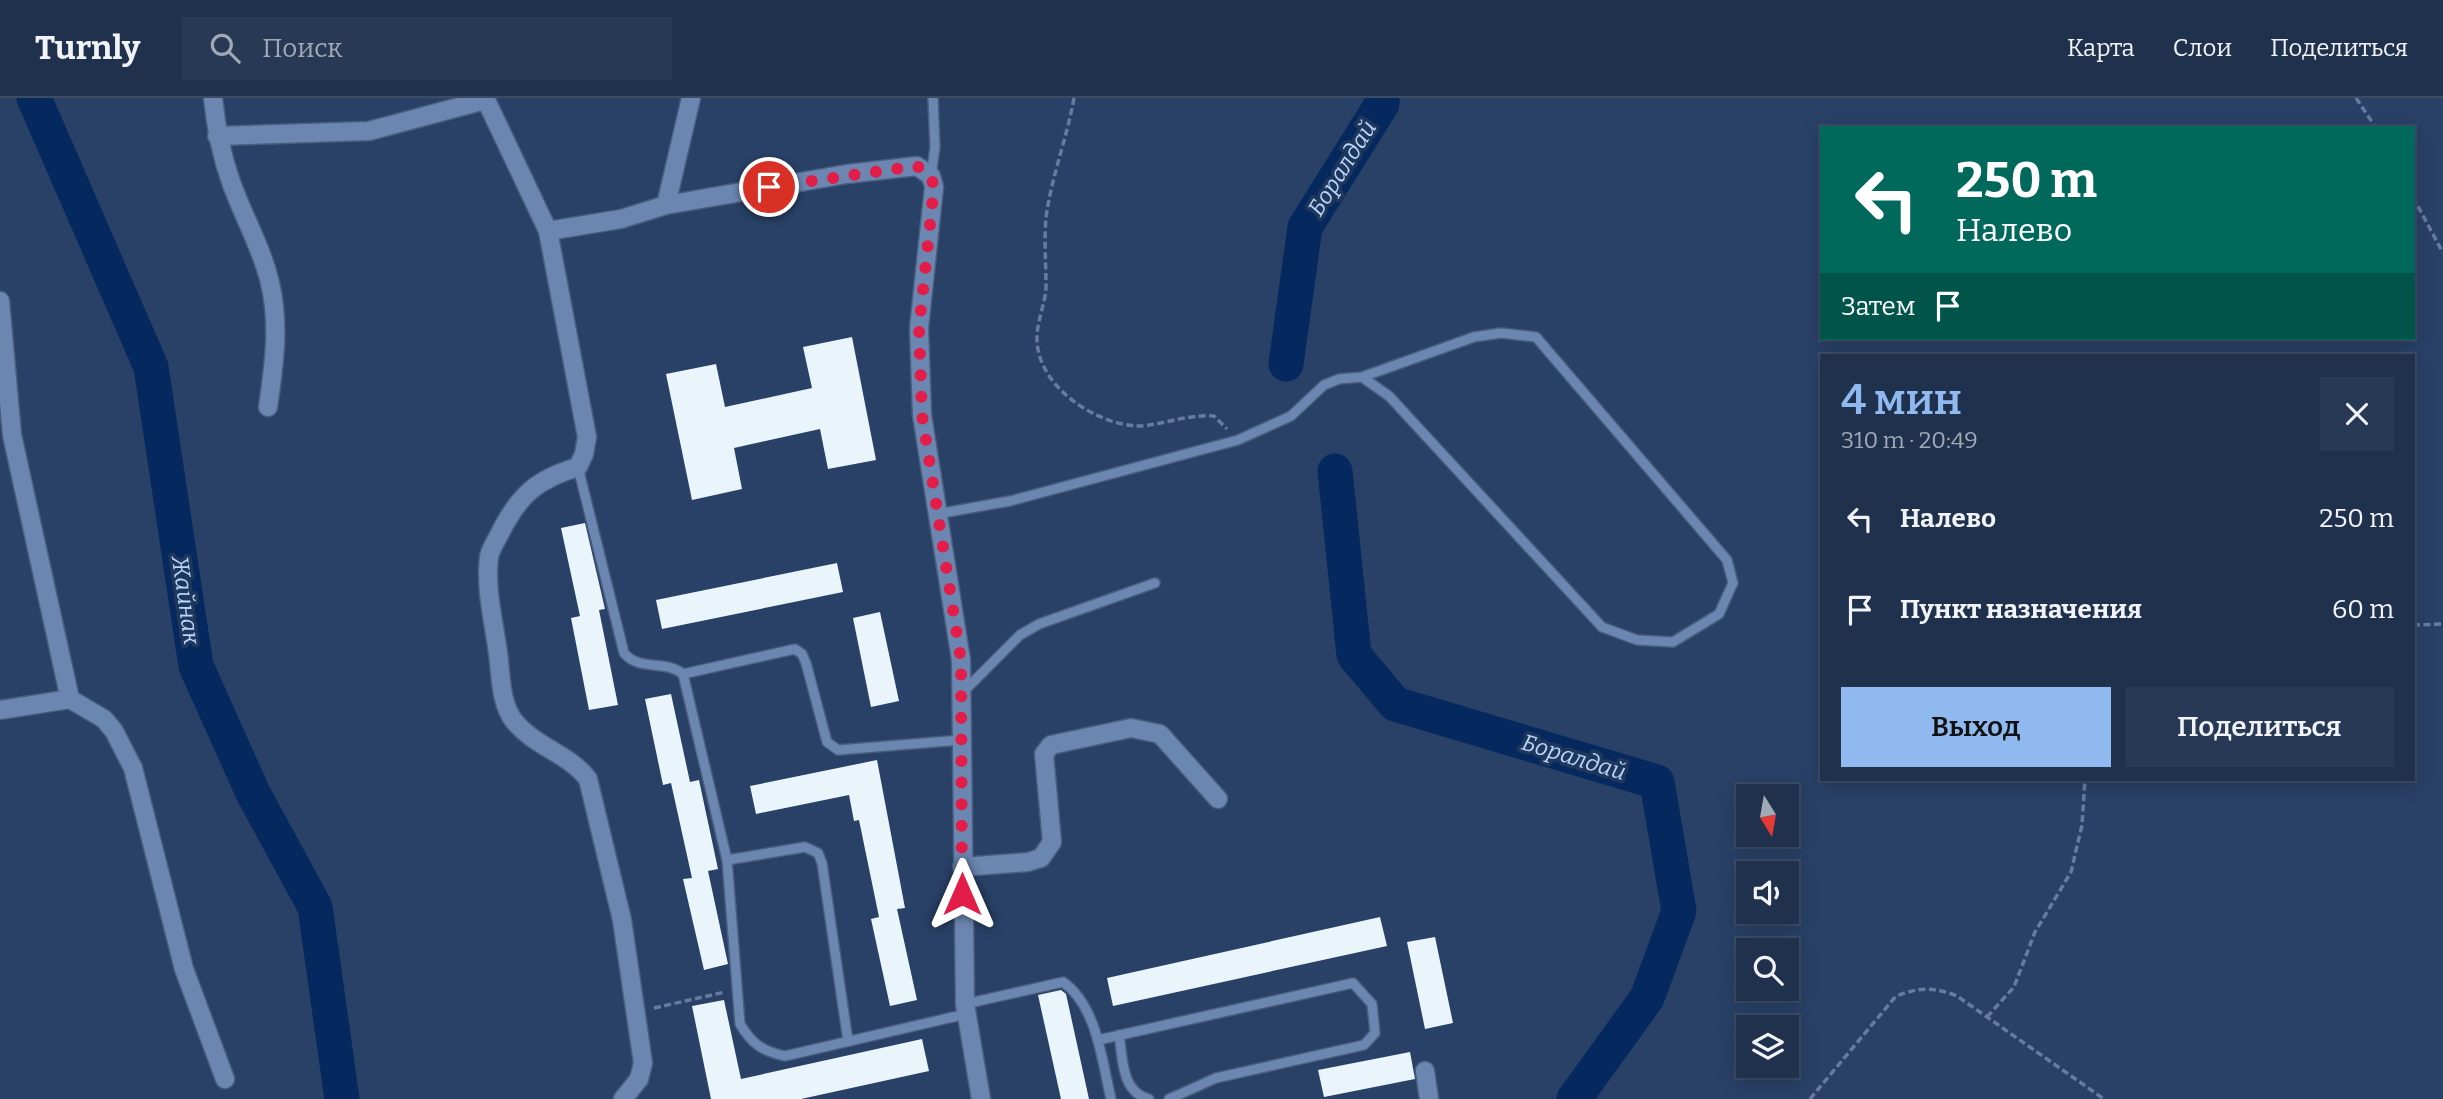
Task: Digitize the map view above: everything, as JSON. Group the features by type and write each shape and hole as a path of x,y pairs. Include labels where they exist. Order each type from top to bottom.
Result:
{"street":[{"path":"213,98 217,136 271,285 277,342 268,407"},
{"path":"666,205 691,98"},
{"path":"217,136 369,131 485,99 548,231 587,436 584,454 578,467 551,475 529,490 509,514 489,556 492,610 504,697 512,719 532,739 579,767 589,779 622,920 643,1063 639,1079 623,1099"},
{"path":"548,231 621,219 666,205 847,174 917,166 931,176 934,187 919,328 922,415 961,660 962,894 966,1009 981,1099"},
{"path":"0,301 12,435 70,699"},
{"path":"0,710 70,699 104,719 114,731 133,768 184,969 225,1079"},
{"path":"962,867 1028,862 1041,858 1052,842 1044,754 1051,745 1131,728 1160,734 1217,799"},
{"path":"1425,1071 1429,1099"}],"lane":[{"path":"931,176 935,146 933,98"},
{"path":"937,514 1010,501 1238,440 1291,416 1324,385 1339,379 1362,377 1474,337 1501,333 1536,337 1727,561 1733,583 1719,614 1673,642 1637,640 1602,627 1469,486 1389,396 1362,377"},
{"path":"578,467 624,653 638,664 676,668 683,674 727,860 740,1024 750,1042 767,1052 785,1056 1063,982 1077,992 1098,1040 1111,1099"},
{"path":"961,694 1020,635 1039,624 1155,583"},
{"path":"683,674 795,649 806,663 827,742 838,750 961,740"},
{"path":"727,860 805,847 818,853 822,863 848,1041"},
{"path":"1098,1040 1353,983 1372,1004 1375,1033 1364,1045 1216,1078 1169,1099"},
{"path":"1119,1035 1127,1083 1138,1096 1149,1099"}],"path":[{"path":"1073,98 1047,215 1046,289 1037,339 1040,362 1056,384 1075,403 1106,417 1136,426 1192,415 1214,416 1238,440"},
{"path":"2356,98 2375,126"},
{"path":"2415,201 2443,253"},
{"path":"2415,625 2443,624"},
{"path":"1987,1017 2014,986 2035,932 2071,872 2082,825 2085,781"},
{"path":"1810,1099 1896,996 1915,989 1935,988 1957,996 2104,1099"},
{"path":"635,1012 737,989"}],"building":[{"path":"852,337 876,460 828,469 820,429 734,448 742,489 692,500 666,374 716,364 725,407 812,388 803,347"},
{"path":"585,523 605,609 599,610 618,705 589,710 571,618 580,616 561,528"},
{"path":"837,563 843,592 662,629 656,600"},
{"path":"880,612 899,701 871,707 853,618"},
{"path":"671,694 690,782 699,780 718,869 708,871 728,964 704,970 683,879 692,878 671,783 663,785 645,699"},
{"path":"877,760 905,908 897,909 917,1000 890,1006 871,919 879,917 859,820 854,821 849,795 756,814 750,786"},
{"path":"1380,917 1387,946 1113,1006 1107,978"},
{"path":"1435,937 1453,1023 1425,1029 1407,942"},
{"path":"1061,990 1066,994 1089,1099 1061,1099 1038,995"},
{"path":"724,1000 741,1079 922,1039 929,1071 801,1099 711,1099 692,1006"},
{"path":"1410,1052 1415,1079 1324,1097 1318,1070"}],"waterway":[{"name":"Жайнак","path":"34,98 151,367 196,666 253,793 315,907 342,1099"},
{"name":"Боралдай","path":"1286,364 1305,227 1382,104 1382,98"},
{"name":"Боралдай","path":"1335,471 1354,655 1395,704 1657,782 1679,911 1647,998 1574,1099"}],"route":[{"path":"769,187 917,166 931,176 934,187 919,328 922,415 961,660 962,894"}]}
